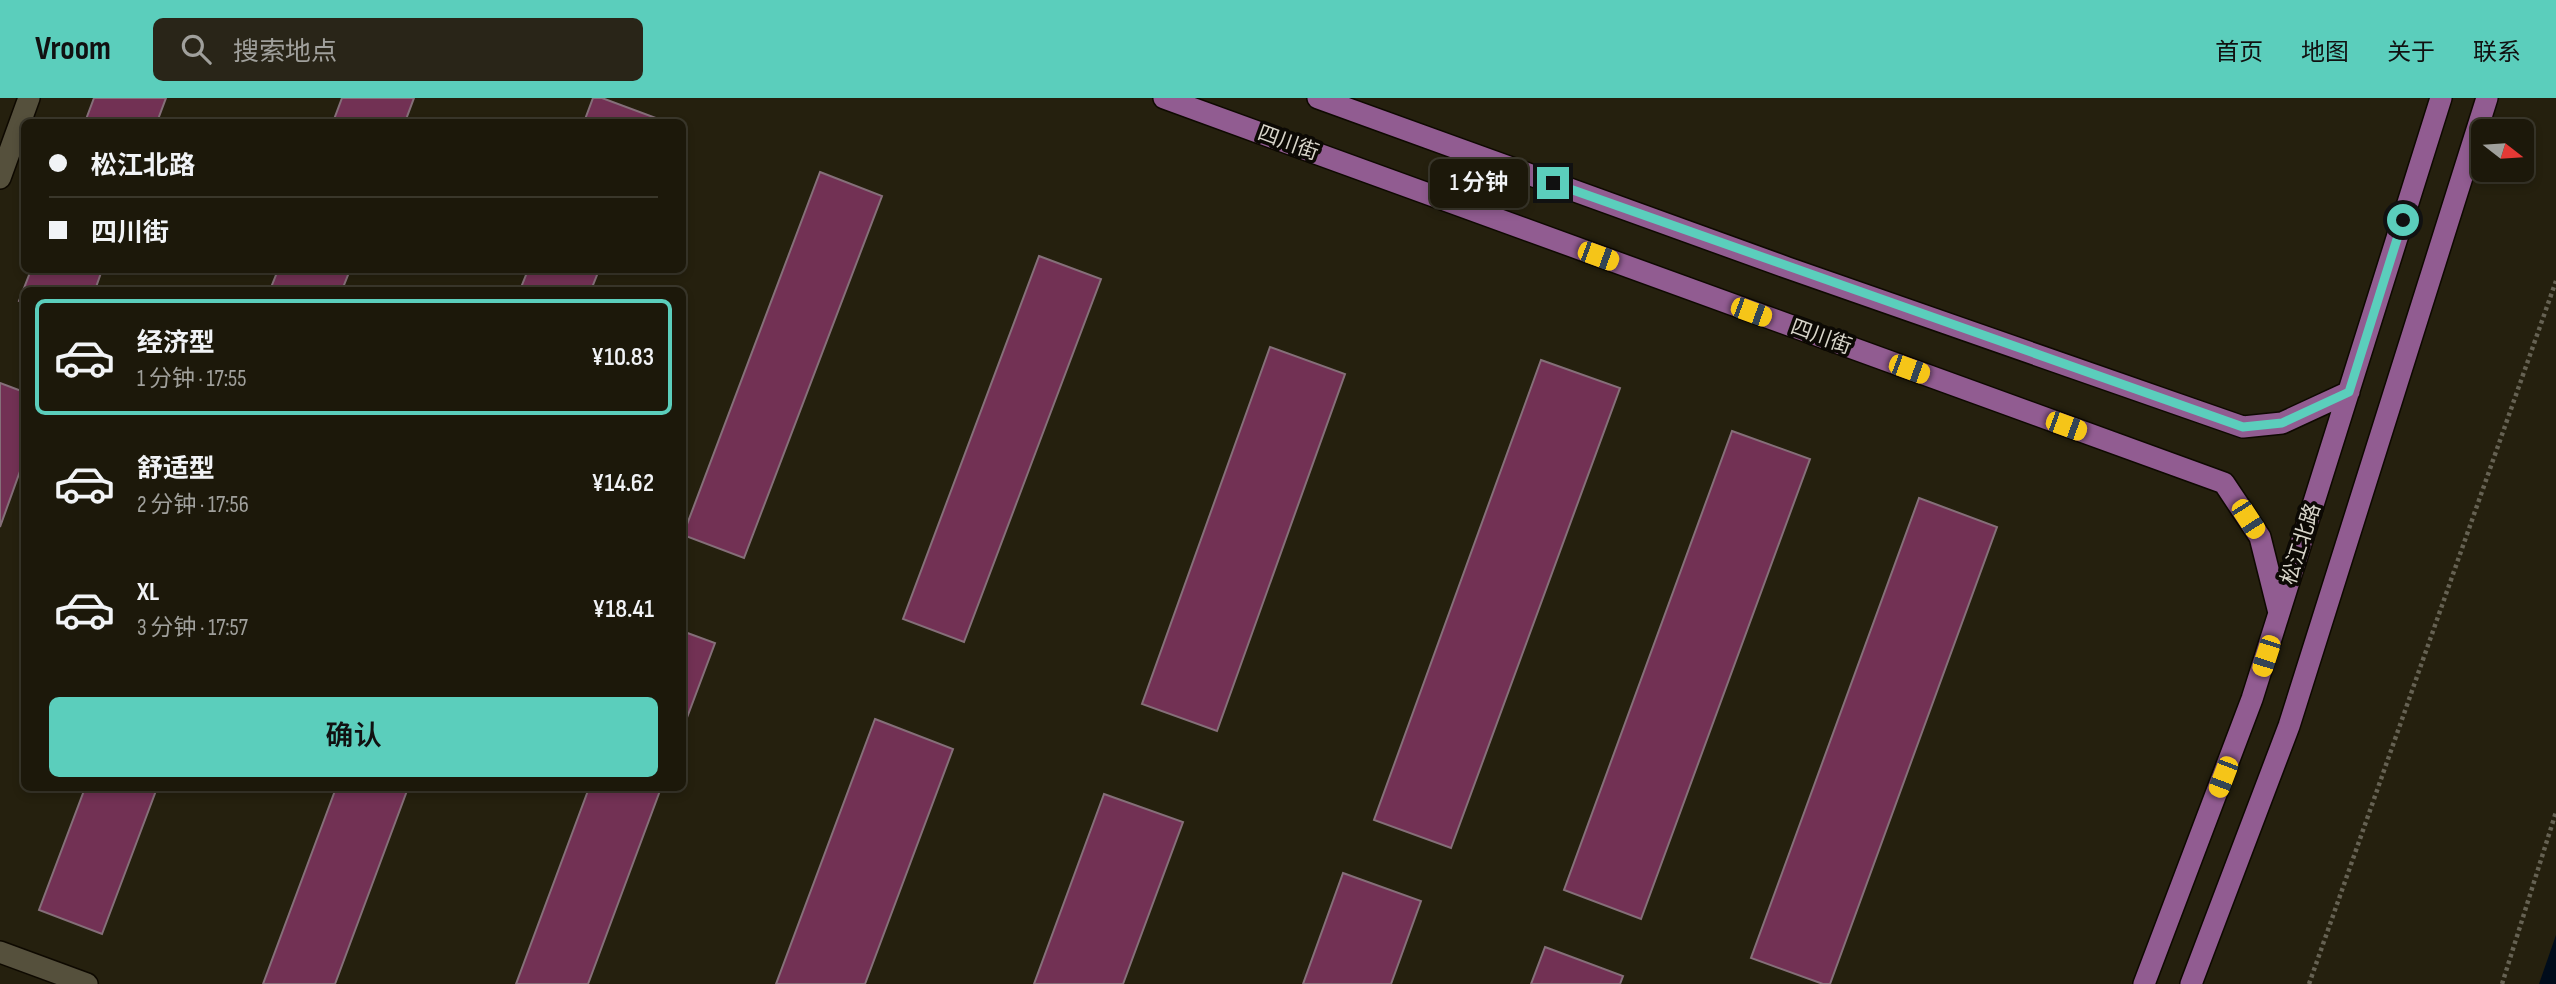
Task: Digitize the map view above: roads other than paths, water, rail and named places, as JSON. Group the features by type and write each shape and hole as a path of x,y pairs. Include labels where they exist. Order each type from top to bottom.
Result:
{"main road":[{"name":"四川街","path":"1164,98 2224,482 2260,537 2279,613"},
{"path":"1318,98 1788,268 2243,427 2282,423 2349,392"},
{"name":"松江北路","path":"2144,984 2252,699 2441,98"},
{"name":"松江北路","path":"2191,984 2289,726 2487,98"}],"street":[{"path":"21,119 29,98"},
{"path":"0,178 21,120"},
{"path":"0,952 87,984"}],"water":[{"path":"2556,935 2556,984 2539,984"}]}
